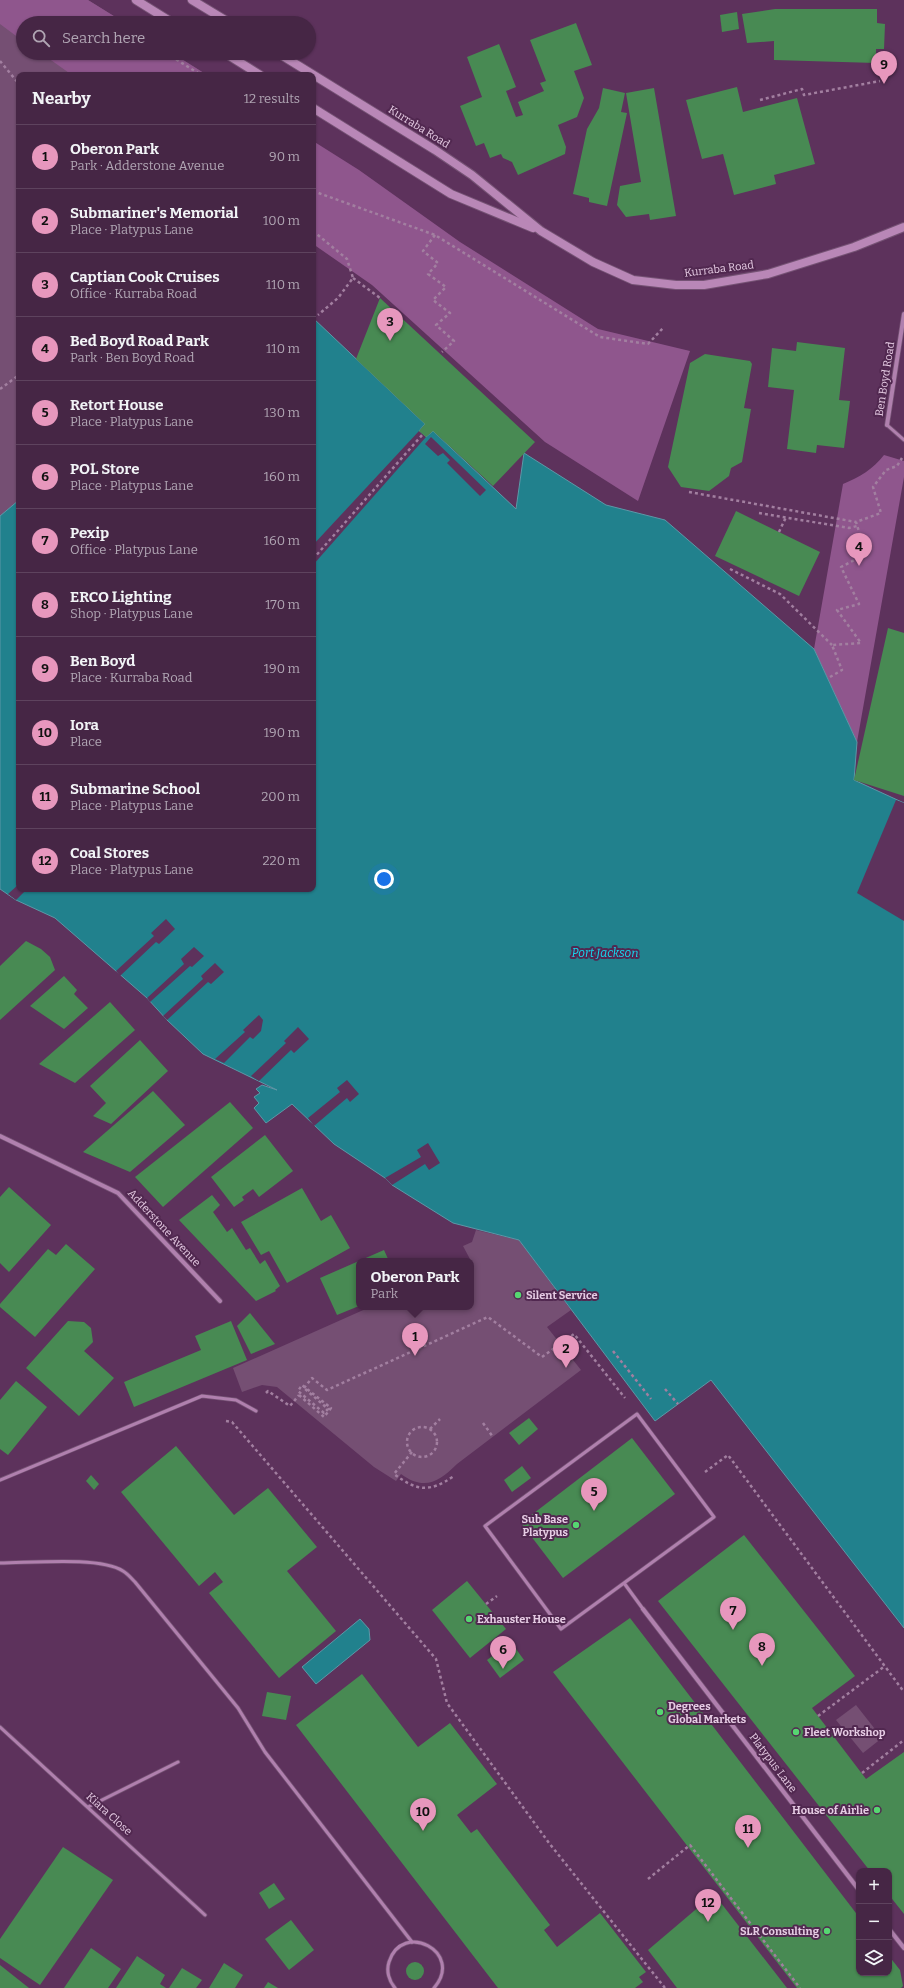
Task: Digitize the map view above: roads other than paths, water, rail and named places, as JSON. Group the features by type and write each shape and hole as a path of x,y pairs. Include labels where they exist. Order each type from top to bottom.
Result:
{"main road":[{"path":"136,0 162,16"},
{"path":"192,0 218,16"},
{"path":"236,60 255,72"},
{"name":"Kurraba Road","path":"289,60 309,72"},
{"name":"Kurraba Road","path":"316,76 448,158 472,175 541,231 593,262 626,277 650,284 704,285 768,274 854,247 904,227"},
{"name":"Kurraba Road","path":"316,110 451,194 541,231"}],"street":[{"name":"Ben Boyd Road","path":"887,425 904,314"},
{"name":"Adderstone Avenue","path":"0,1136 118,1192 220,1301"},
{"name":"Platypus Lane","path":"643,1609 856,1886"},
{"path":"892,1933 904,1948"}],"lane":[{"name":"Ben Boyd Road","path":"887,425 904,440"},
{"path":"0,1480 202,1396 236,1400 256,1412"},
{"path":"637,1414 714,1517 624,1583 561,1629 485,1526 637,1414"},
{"path":"0,1563 90,1562 108,1565 123,1571 135,1582 238,1708 265,1752 412,1942"},
{"path":"624,1583 643,1609"},
{"name":"Kiara Close","path":"0,1727 205,1915"},
{"path":"88,1807 178,1762"},
{"path":"395,1988 388,1974 390,1956 404,1944 412,1942 429,1945 440,1958 443,1967 442,1976 434,1988"}],"water":[{"name":"Port Jackson","path":"316,321 425,424 419,431 426,437 433,431 516,509 524,453 606,505 665,520 814,649 857,742 854,780 904,803 904,1628 711,1380 655,1421 519,1240 453,1223 392,1185 385,1178 334,1144 292,1104 266,1123 254,1108 259,1103 254,1097 260,1093 256,1089 262,1085 277,1090 203,1054 167,1020 147,998 55,918 16,900 0,889 0,516 16,503 16,892 316,892"},
{"path":"360,1619 369,1629 370,1640 316,1684 302,1667"}],"place":[{"name":"Ben Boyd","path":"884,84"},
{"name":"Captian Cook Cruises","path":"390,341"},
{"name":"Bed Boyd Road Park","path":"859,566"},
{"name":"Silent Service","path":"518,1295"},
{"name":"Oberon Park","path":"415,1356"},
{"name":"Submariner's Memorial","path":"566,1368"},
{"name":"Retort House","path":"594,1511"},
{"name":"Sub Base Platypus","path":"576,1525"},
{"name":"Exhauster House","path":"469,1619"},
{"name":"Pexip","path":"733,1630"},
{"name":"ERCO Lighting","path":"762,1666"},
{"name":"POL Store","path":"503,1669"},
{"name":"Degrees Global Markets","path":"660,1712"},
{"name":"Fleet Workshop","path":"796,1732"},
{"name":"House of Airlie","path":"877,1810"},
{"name":"Iora","path":"423,1831"},
{"name":"Submarine School","path":"748,1848"},
{"name":"Coal Stores","path":"708,1922"},
{"name":"SLR Consulting","path":"827,1931"}]}
